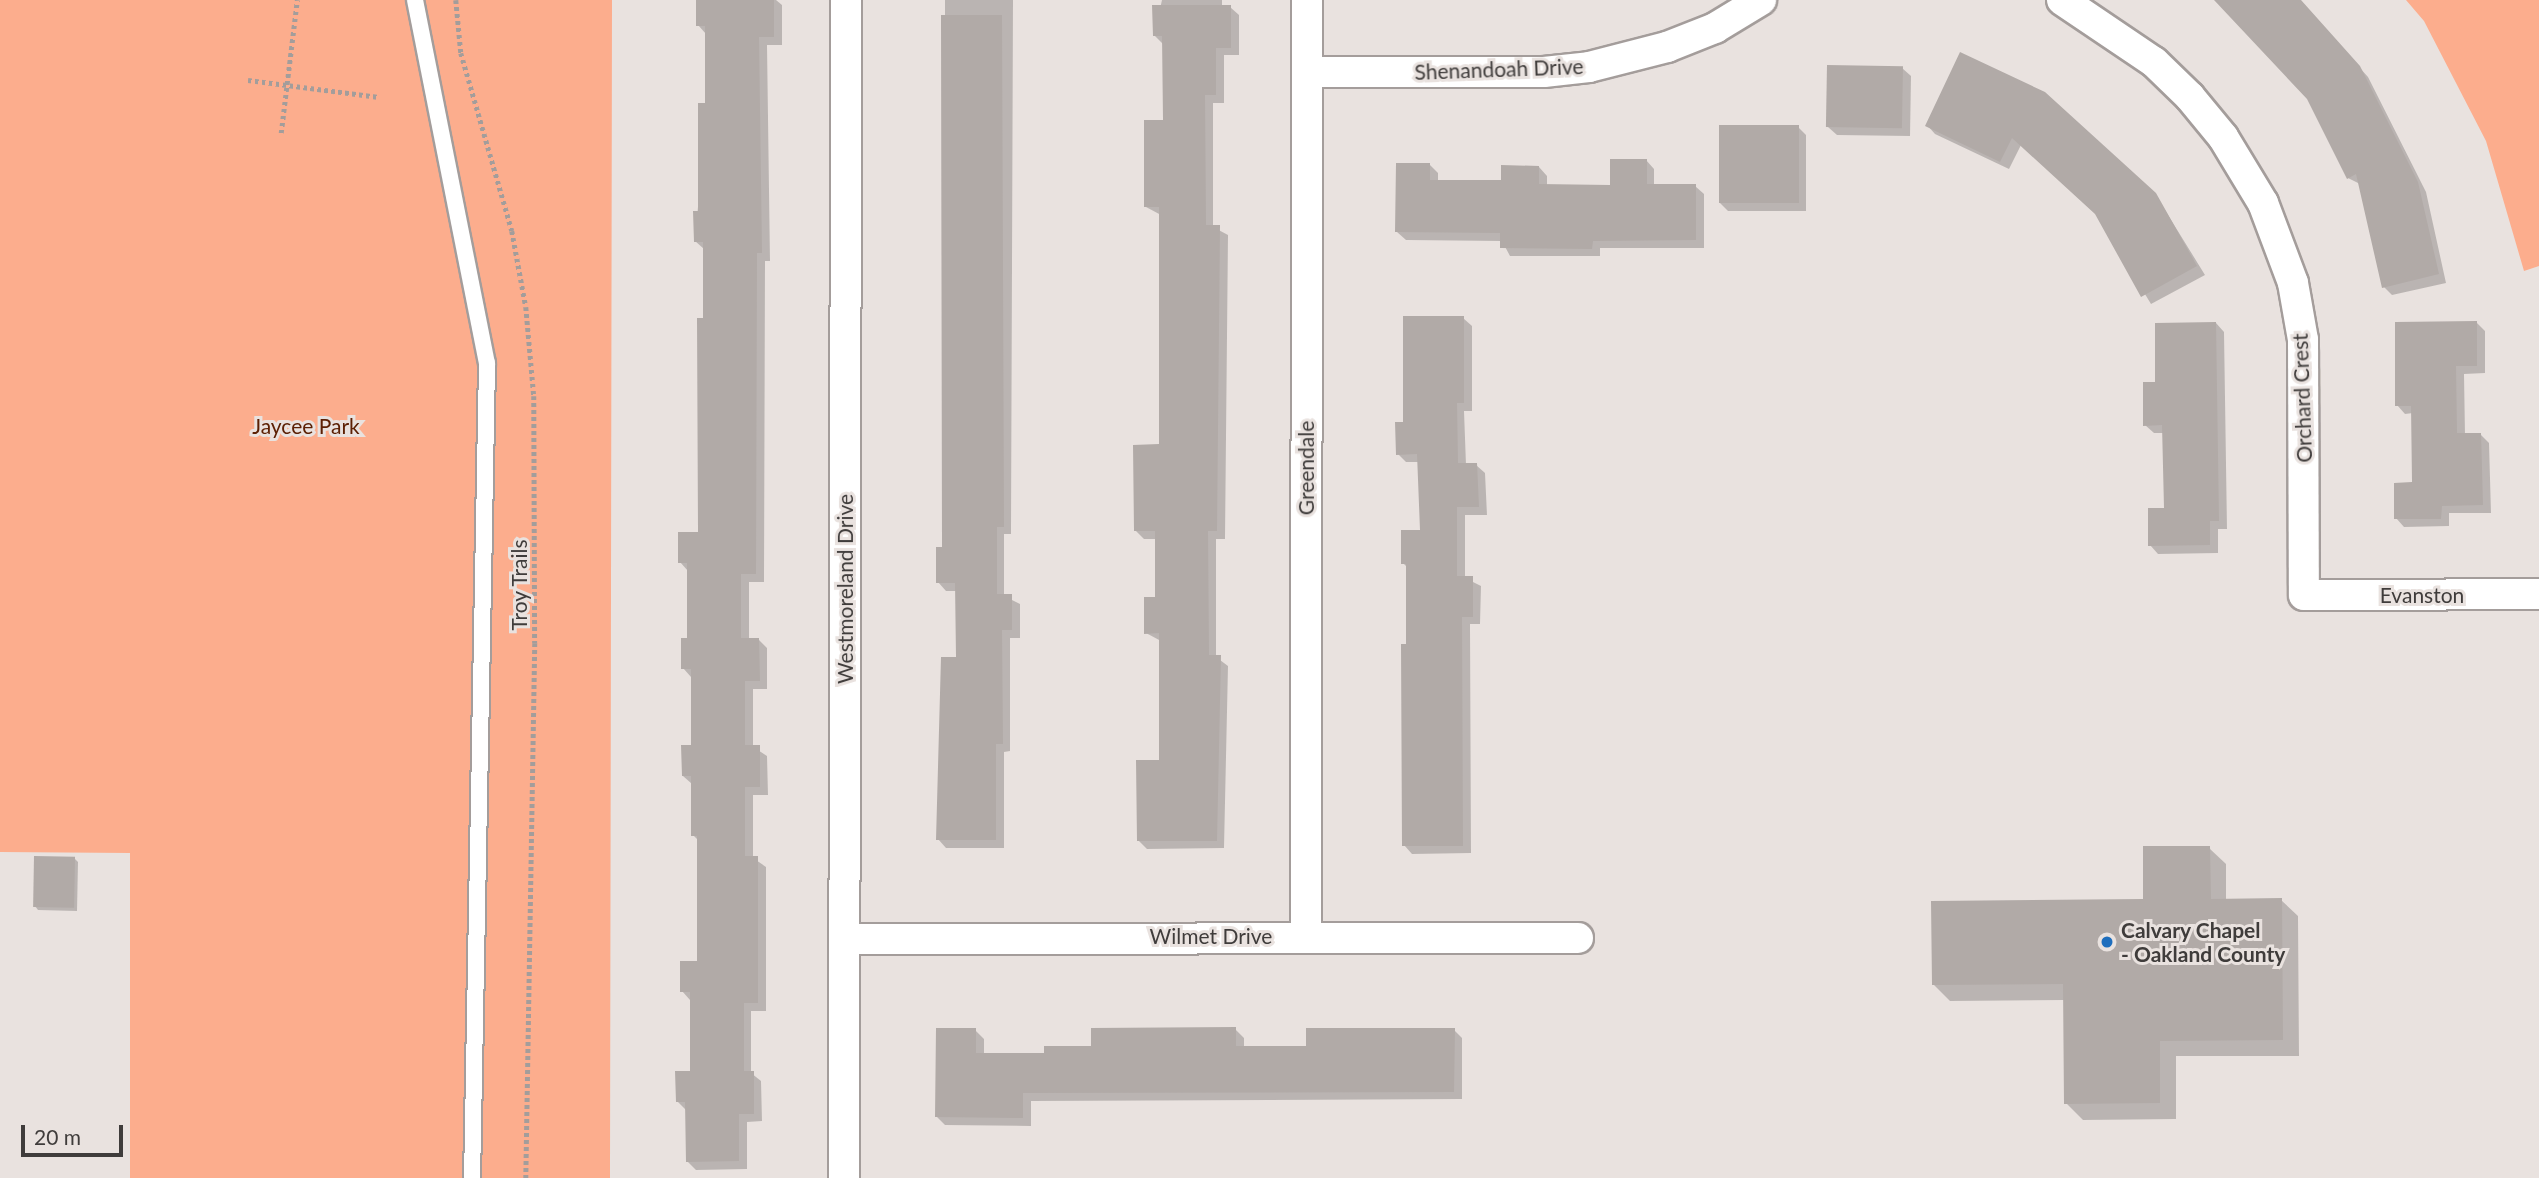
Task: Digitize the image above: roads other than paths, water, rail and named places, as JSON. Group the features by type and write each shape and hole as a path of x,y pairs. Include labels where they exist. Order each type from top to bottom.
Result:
{"street":[{"name":"Westmoreland Drive","path":"844,1178 846,0"},
{"name":"Greendale","path":"1306,936 1307,0"},
{"name":"Shenandoah Drive","path":"1307,72 1544,72 1589,67 1667,47 1715,27 1761,0"},
{"name":"Orchard Crest","path":"2062,0 2154,62 2190,97 2223,137 2269,215 2293,283 2303,340 2304,595"},
{"name":"Evanston","path":"2304,595 2539,594"},
{"name":"Wilmet Drive","path":"845,939 1306,936 1578,938"}],"lane":[{"path":"415,0 487,363 471,1178"}],"place":[{"name":"Calvary Chapel - Oakland County","path":"2107,942"}],"park label":[{"name":"Jaycee Park","path":"306,426"}]}
